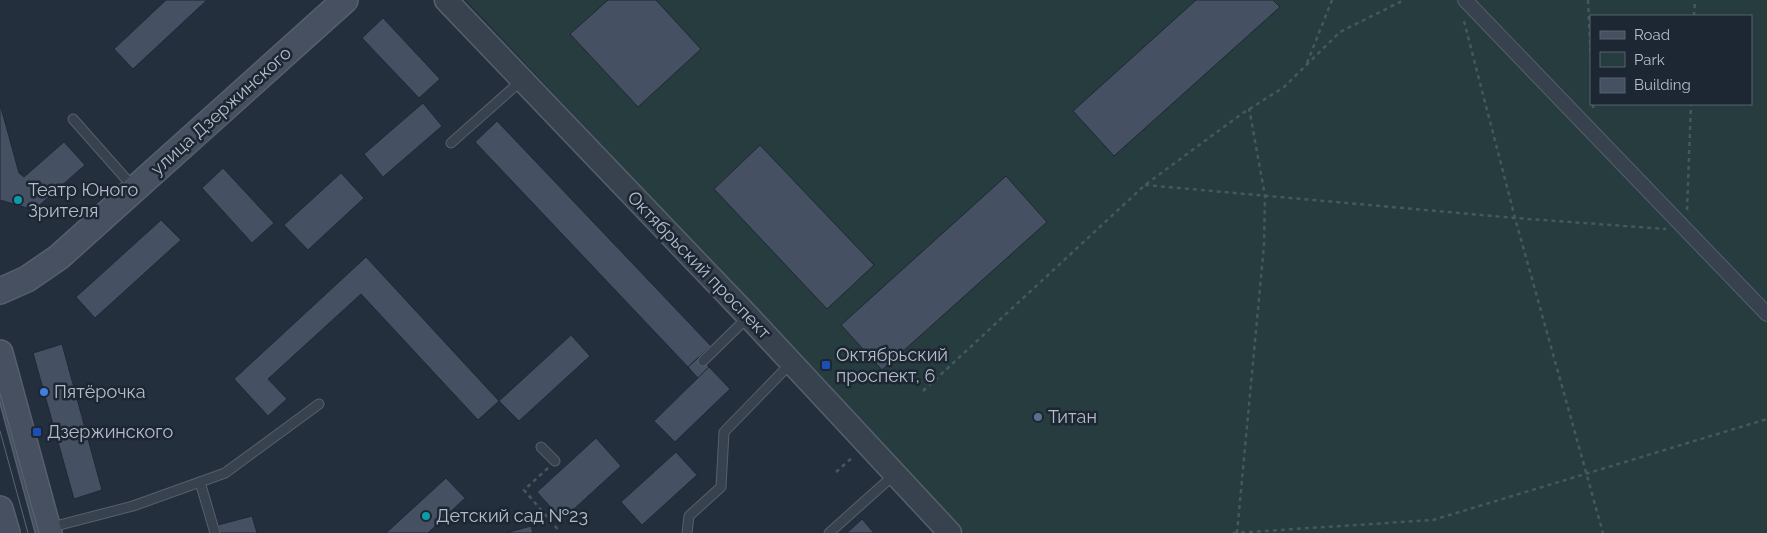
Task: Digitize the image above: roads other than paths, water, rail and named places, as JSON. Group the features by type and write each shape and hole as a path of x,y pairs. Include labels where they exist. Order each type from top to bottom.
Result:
{"main road":[{"name":"улица Дзержинского","path":"0,291 27,279 58,257 344,0"},
{"path":"0,353 49,530"}],"street":[{"name":"Октябрьский проспект","path":"446,0 749,317 950,533"},
{"path":"1465,0 1767,314"}],"lane":[{"path":"451,143 522,80"},
{"path":"73,119 134,189"},
{"path":"703,361 749,317"},
{"path":"687,533 689,516 721,487 724,432 792,363"},
{"path":"49,530 133,506 225,473 319,404"},
{"path":"541,447 555,461"},
{"path":"829,533 895,474"},
{"path":"200,482 215,533"}],"tram line":[{"path":"0,393 39,533"},
{"path":"0,431 28,533"}],"place":[{"name":"Театр Юного Зрителя","path":"18,200"},
{"name":"Октябрьский проспект, 6","path":"826,365"},
{"name":"Пятёрочка","path":"44,392"},
{"name":"Титан","path":"1038,417"},
{"name":"Дзержинского","path":"37,432"},
{"name":"Детский сад №23","path":"426,516"}]}
